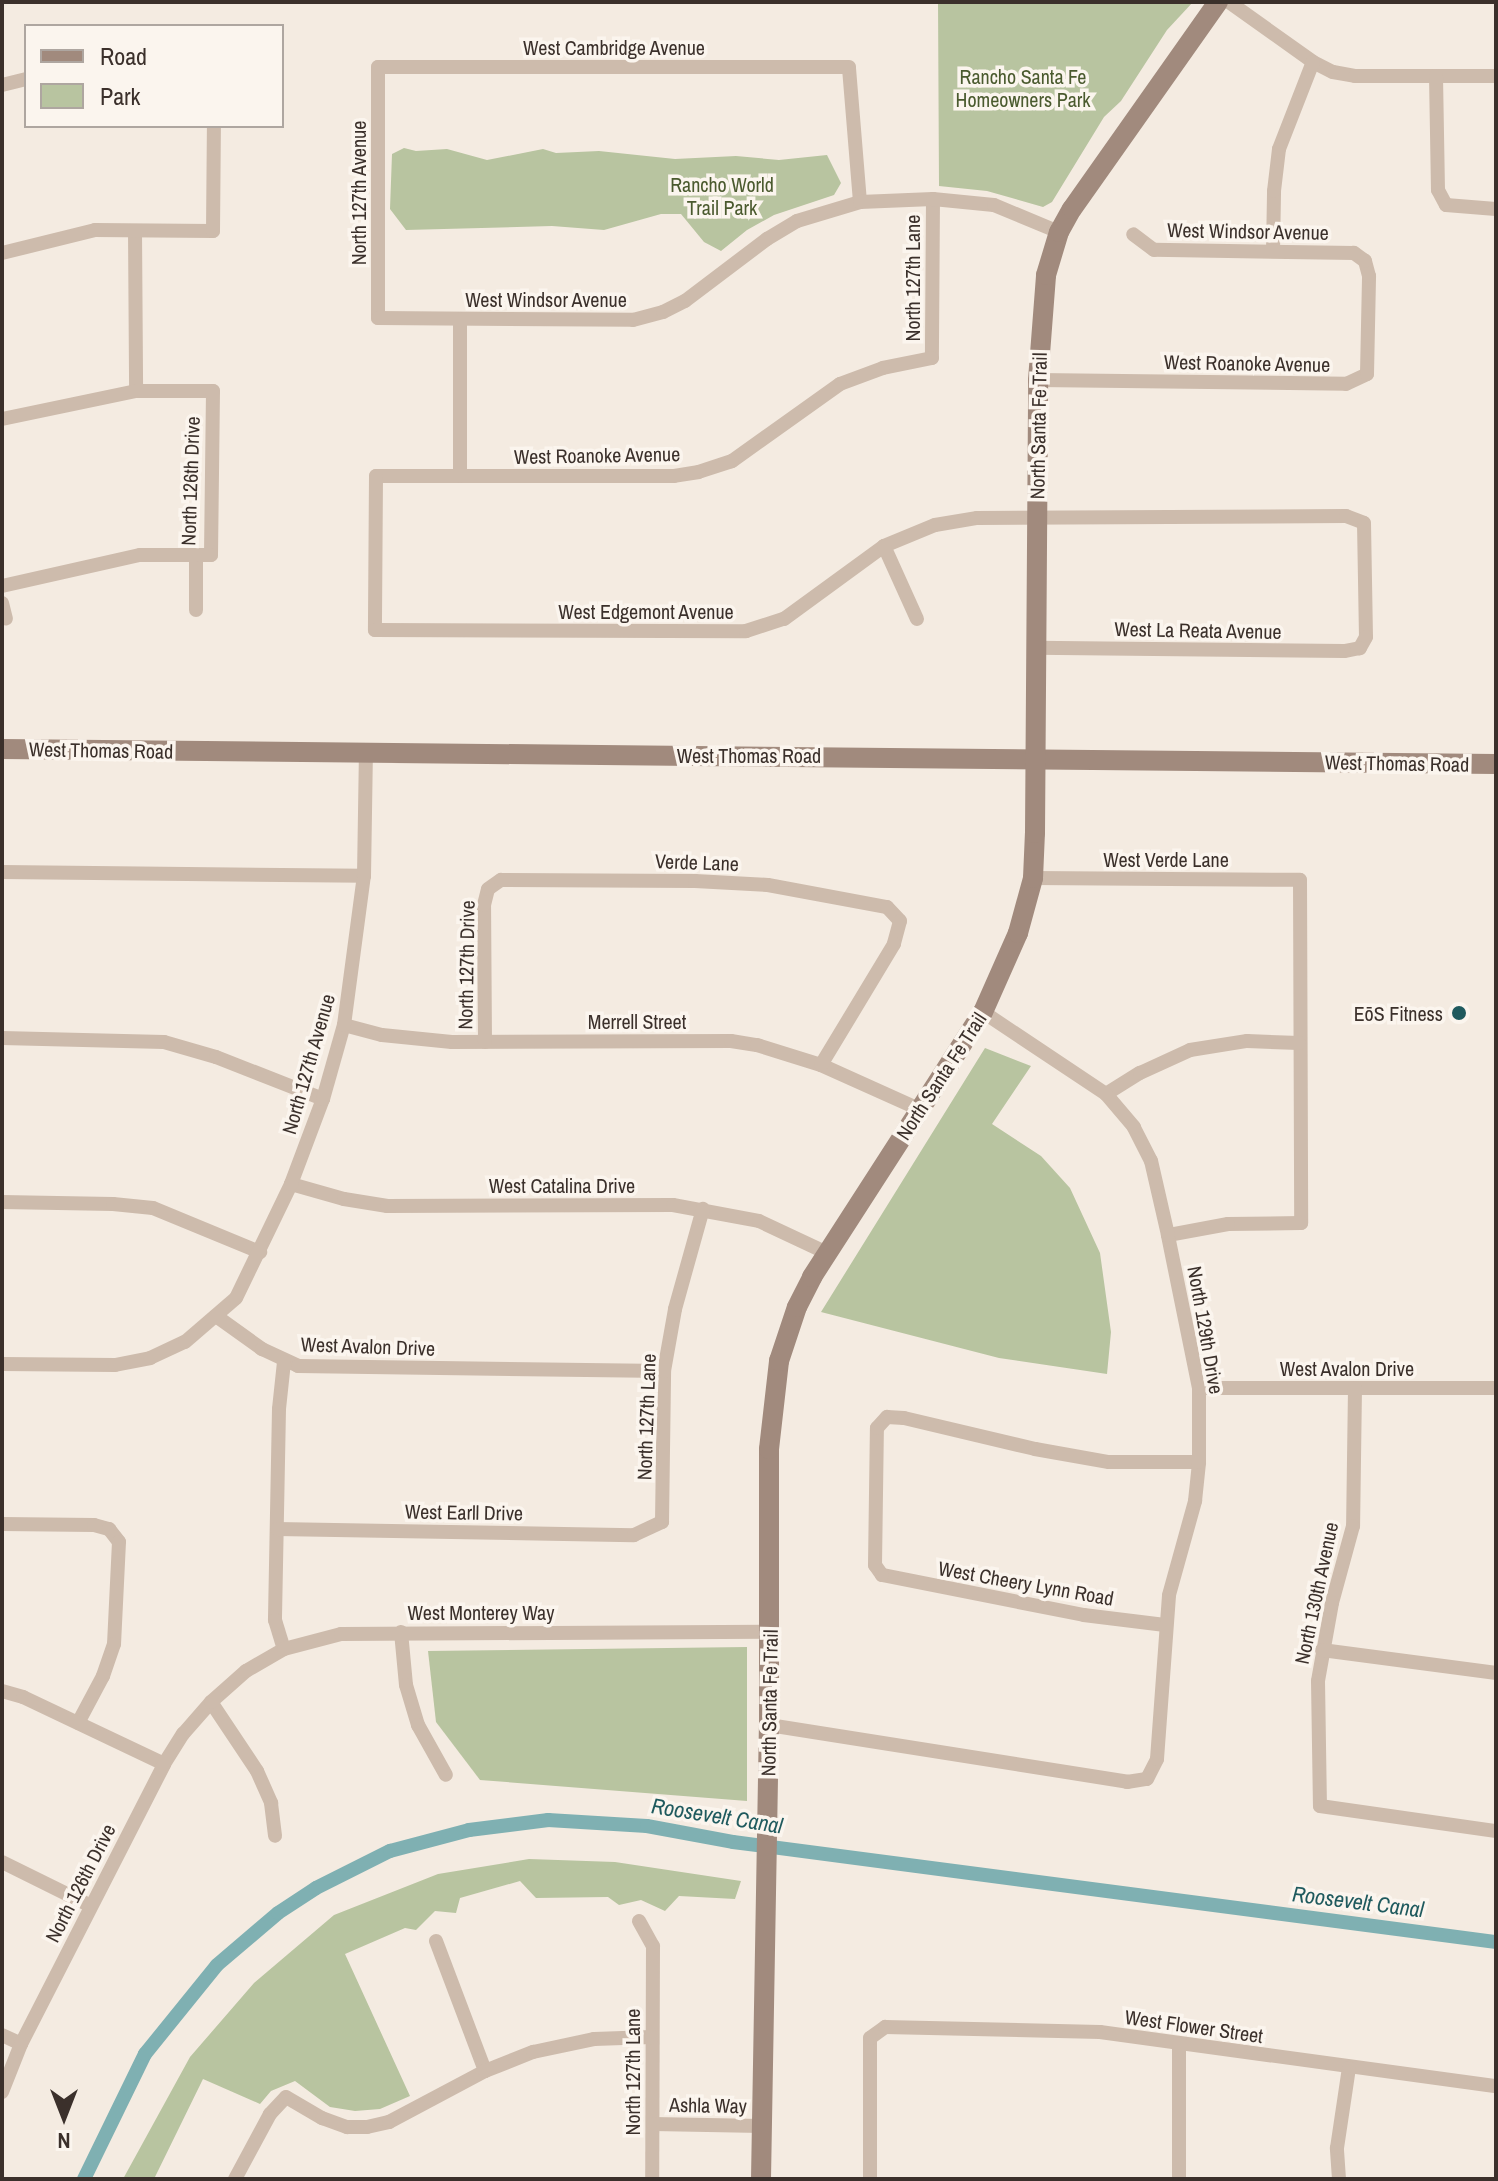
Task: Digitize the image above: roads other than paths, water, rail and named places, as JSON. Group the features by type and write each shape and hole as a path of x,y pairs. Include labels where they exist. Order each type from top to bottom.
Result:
{"street":[{"name":"North Santa Fe Trail","path":"761,2179 768,1835 769,1449 773,1390 787,1333 827,1253 983,1012 1009,957 1033,878 1038,380 1042,293 1059,232 1128,125 1218,2"},
{"path":"1229,2 1313,62 1333,72 1355,76 1496,76"},
{"path":"1273,251 1274,191 1279,149 1313,62"},
{"name":"West Cambridge Avenue","path":"378,67 849,67 860,202"},
{"name":"North 127th Avenue","path":"378,67 378,318"},
{"path":"1436,76 1438,190 1446,205 1496,209"},
{"path":"2,82 24,79"},
{"path":"2,253 95,230 213,231 214,128"},
{"name":"West Windsor Avenue","path":"378,318 633,320 663,312 685,301 767,239 797,221 860,202 933,199 994,205 1059,232"},
{"name":"North 127th Lane","path":"932,358 933,199"},
{"path":"2,419 136,391 135,231"},
{"name":"West Windsor Avenue","path":"1133,234 1154,250 1354,253 1365,261 1369,276 1367,374 1358,381"},
{"path":"460,319 460,476"},
{"name":"West Roanoke Avenue","path":"375,630 376,476 674,476 699,472 732,461 840,384 883,368 932,358"},
{"name":"West Roanoke Avenue","path":"1038,380 1346,384 1358,381"},
{"name":"North 126th Drive","path":"136,391 213,391 211,555 196,555 196,610"},
{"name":"West Edgemont Avenue","path":"375,630 746,631 784,619 884,546 935,525 1037,515 1346,516 1364,523 1366,637 1360,648"},
{"path":"884,546 917,619"},
{"path":"2,586 140,555 196,555"},
{"path":"2,603 6,619"},
{"name":"West La Reata Avenue","path":"1035,648 1344,651 1360,648"},
{"name":"West Thomas Road","path":"2,749 1496,764"},
{"name":"North 127th Avenue","path":"216,1316 236,1298 291,1184 323,1099 344,1025 364,876 366,753"},
{"path":"2,872 364,876"},
{"name":"West Verde Lane","path":"1033,878 1300,880 1299,1043"},
{"name":"Verde Lane","path":"488,889 501,880 695,881 768,885 887,907 900,921 894,944 821,1065"},
{"name":"North 127th Drive","path":"485,1042 484,905 488,889"},
{"name":"North 129th Drive","path":"769,1725 1127,1782 1147,1779 1157,1759 1169,1595 1195,1501 1199,1462 1199,1388 1151,1161 1134,1127 1106,1094 983,1012"},
{"name":"Merrell Street","path":"344,1025 414,1040 731,1041 769,1048 821,1065 919,1109"},
{"path":"2,1038 164,1042 216,1057 323,1099"},
{"path":"1106,1094 1140,1073 1190,1050 1247,1041 1299,1043 1301,1223 1228,1224 1168,1235"},
{"name":"West Catalina Drive","path":"291,1184 344,1199 387,1206 673,1205 759,1221 827,1253"},
{"path":"2,1202 113,1204 153,1208 260,1252"},
{"name":"North 127th Lane","path":"650,1529 662,1522 664,1371 675,1309 703,1209"},
{"path":"2,1364 115,1365 150,1358 185,1342 216,1316"},
{"name":"West Avalon Drive","path":"216,1316 284,1362 336,1367 664,1371"},
{"path":"284,1362 279,1409 275,1620 284,1649"},
{"name":"West Avalon Drive","path":"1199,1388 1496,1388"},
{"name":"North 130th Avenue","path":"1355,1388 1353,1526 1322,1650 1318,1681 1320,1806 1496,1831"},
{"name":"West Cheery Lynn Road","path":"1165,1625 1084,1615 896,1581 882,1575 875,1565 877,1428 887,1417 1109,1462 1199,1462"},
{"path":"2,1524 94,1525 109,1529 119,1542 114,1644 103,1676 78,1723"},
{"name":"West Earll Drive","path":"277,1529 634,1535 650,1529"},
{"path":"401,1632 406,1685 418,1725 446,1775"},
{"name":"West Monterey Way","path":"211,1702 246,1671 284,1649 341,1634 770,1632"},
{"path":"1322,1650 1496,1673"},
{"path":"2,1691 164,1764"},
{"path":"211,1702 257,1771 271,1803 275,1836"},
{"name":"North 126th Drive","path":"2,2092 21,2044 164,1764 183,1734 211,1702"},
{"path":"2,1862 91,1906"},
{"name":"North 127th Lane","path":"639,1921 653,1946 652,2179"},
{"path":"436,1941 485,2071"},
{"name":"West Flower Street","path":"870,2179 870,2038 885,2027 1100,2032 1496,2086"},
{"path":"2,2035 21,2044"},
{"path":"235,2179 270,2114 286,2097 322,2118 347,2127 367,2127 389,2122 485,2071 533,2052 594,2039 652,2037"},
{"path":"1179,2044 1179,2179"},
{"path":"1339,2179 1337,2148 1349,2068"},
{"name":"Ashla Way","path":"653,2124 762,2126"}],"waterway":[{"name":"Roosevelt Canal","path":"84,2179 145,2054 217,1965 278,1913 316,1888 390,1851 469,1830 548,1820 647,1826 733,1842 1496,1942"}],"place":[{"name":"EōS Fitness","path":"1459,1013"}],"park label":[{"name":"Rancho Santa Fe Homeowners Park","path":"1023,88"},
{"name":"Rancho World Trail Park","path":"722,196"}]}
